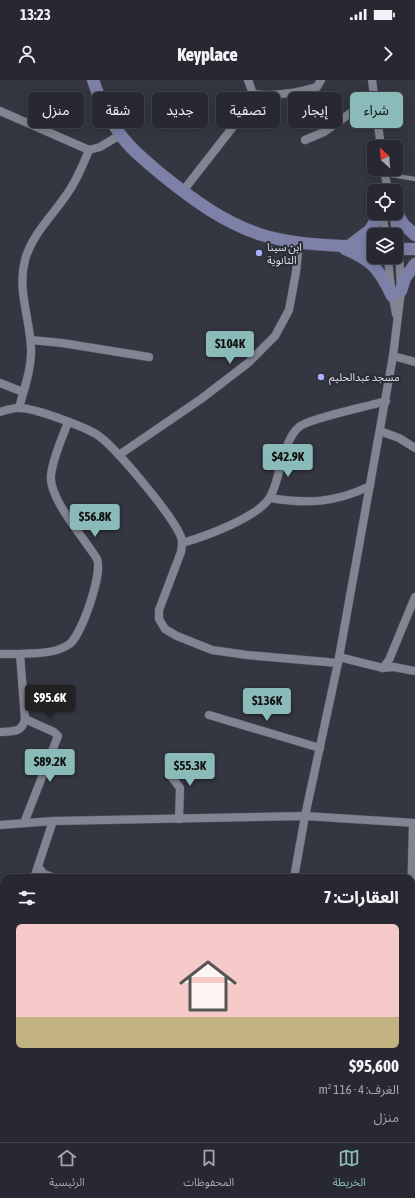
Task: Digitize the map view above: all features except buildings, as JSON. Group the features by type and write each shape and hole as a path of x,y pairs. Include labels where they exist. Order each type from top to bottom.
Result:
{"street":[{"path":"93,80 110,119 120,135 140,157 183,191 231,223 263,235 299,242 367,247"},
{"path":"248,80 252,92"},
{"path":"280,94 317,88 321,80"},
{"path":"372,80 374,92"},
{"path":"0,111 89,150 100,148 120,135"},
{"path":"305,140 324,132 350,113"},
{"path":"183,191 232,128"},
{"path":"378,128 380,140"},
{"path":"19,408 30,361 31,340 24,307 22,280 25,260 39,232 67,194 77,177 89,150"},
{"path":"349,246 370,230 377,220"},
{"path":"401,220 415,235"},
{"path":"119,455 201,399 248,364 276,336 289,310 296,272 299,242"},
{"path":"334,245 359,254 377,268 396,294"},
{"path":"403,249 415,249"},
{"path":"390,264 396,294"},
{"path":"295,874 305,816 339,660 386,401 398,321 396,294 397,264"},
{"path":"396,294 404,278 415,264"},
{"path":"31,340 62,343 150,357"},
{"path":"393,356 415,362"},
{"path":"0,383 23,392"},
{"path":"182,543 203,537 254,512 270,498 286,450 294,433 299,427 311,421 386,401"},
{"path":"0,412 19,408 68,422 97,434 119,455 160,505 180,536 182,543 181,552 159,610 160,619 165,629 177,636 212,650 247,656 339,660 383,668 394,667 415,671"},
{"path":"0,654 51,652 60,650 73,642 79,632 98,574 99,564 97,559 58,502 50,482 52,467 68,422"},
{"path":"380,431 399,438 415,448"},
{"path":"270,498 294,501 332,500 354,494 370,486"},
{"path":"383,668 389,660 415,597"},
{"path":"0,732 19,731 23,727 25,719 20,654"},
{"path":"209,715 320,748"},
{"path":"24,823 58,736 54,732 25,719"},
{"path":"171,758 170,775 180,788 179,819"},
{"path":"0,825 53,821 305,816 414,823 412,874"},
{"path":"36,874 53,821"},
{"path":"39,868 44,874"}],"lane":[{"path":"403,176 415,179"}],"place":[{"name":"ابن سينا الثانوية","path":"259,253"},
{"name":"مسجد عبدالحليم","path":"321,377"}]}
